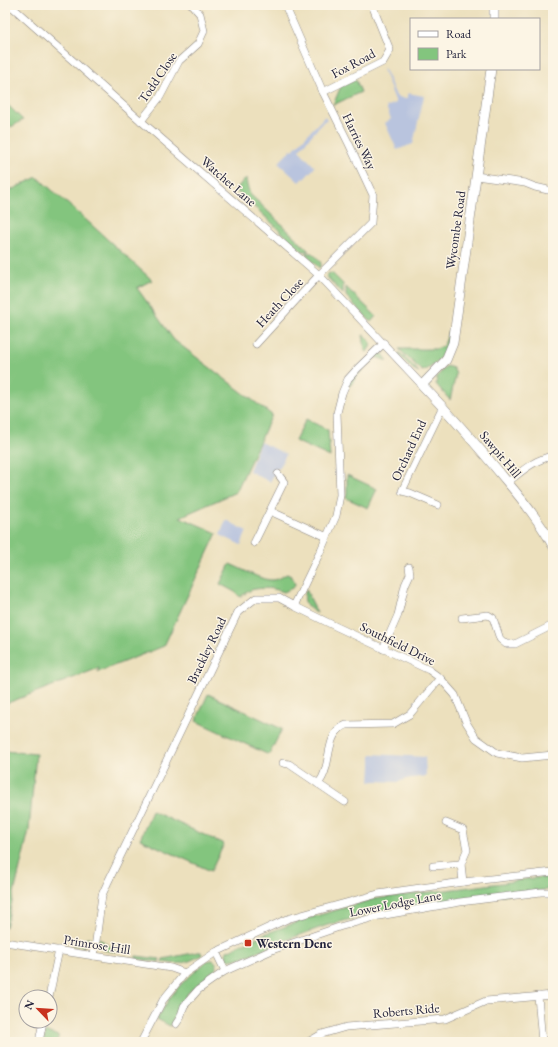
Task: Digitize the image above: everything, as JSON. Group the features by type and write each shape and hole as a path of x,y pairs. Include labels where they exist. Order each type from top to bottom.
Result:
{"street":[{"name":"Watchet Lane","path":"10,5 320,276 422,385"},
{"name":"Todd Close","path":"141,121 160,97 179,61 198,44 204,31 200,14 192,5"},
{"name":"Harries Way","path":"285,5 323,92 373,195 371,223 320,276"},
{"name":"Fox Road","path":"323,92 383,62 390,50 372,5"},
{"path":"494,5 494,18"},
{"name":"Wycombe Road","path":"422,385 446,360 453,343 491,70"},
{"path":"476,176 525,183 548,190"},
{"name":"Heath Close","path":"256,344 320,276"},
{"path":"294,606 336,516 340,495 337,412 342,393 348,379 384,343"},
{"name":"Sawpit Hill","path":"422,385 508,482 538,521 553,546"},
{"name":"Orchard End","path":"438,505 402,491 442,406"},
{"path":"508,482 528,466 546,457 553,456"},
{"path":"254,543 284,482 278,474"},
{"path":"270,511 327,537"},
{"path":"383,649 398,615 404,585 410,574 409,567"},
{"name":"Brackley Road","path":"94,956 102,895 104,890 238,612 256,598 279,598 294,606"},
{"name":"Southfield Drive","path":"294,606 429,670 440,678 455,695 466,722 476,738 497,753 522,758 553,754"},
{"path":"462,618 488,615 493,618 500,639 506,644 515,644 553,625"},
{"path":"318,784 324,776 333,737 340,727 346,725 393,724 410,714 440,678"},
{"path":"283,763 289,764 345,802"},
{"path":"446,823 463,830 467,850 461,864 463,882"},
{"path":"433,866 461,864"},
{"path":"141,1042 163,1000 185,973 216,952 287,920 378,894 463,882 553,872"},
{"name":"Lower Lodge Lane","path":"176,1024 180,1018 184,1006 198,990 225,972 272,950 339,926 379,916 460,902 541,892 553,892"},
{"name":"Primrose Hill","path":"5,942 171,968 185,973"},
{"path":"51,989 59,950"},
{"path":"216,952 225,972"},
{"name":"Roberts Ride","path":"308,1042 322,1034 346,1027 446,1019 486,1001 553,995"},
{"path":"538,996 542,1042"},
{"path":"39,1042 41,1029"}],"shaded area":[{"path":"384,68 396,96 405,99 407,98 408,93 424,96 413,144 397,150 385,123 391,119 386,107 396,103 383,69"},
{"path":"325,116 327,120 324,121 299,150 315,167 304,179 303,178 299,182 278,163 291,150 293,150"},
{"path":"260,442 286,454 279,469 277,468 270,482 249,471"},
{"path":"226,520 247,531 241,545 220,535"},
{"path":"371,754 425,757 426,776 406,779 398,782 370,782"}],"green space":[{"path":"356,80 361,92 333,105 341,86"},
{"path":"5,102 23,120 11,127 5,117"},
{"path":"37,177 152,280 137,288 174,340 272,415 236,492 180,517 217,533 164,646 98,672 99,668 5,704 5,193"},
{"path":"246,178 250,194 309,251 302,251 235,190"},
{"path":"305,253 312,253 318,258 321,266 319,268"},
{"path":"330,273 343,284 343,294 326,276"},
{"path":"346,287 376,316 371,322 346,296"},
{"path":"448,332 450,332 447,345 438,361 428,369 422,371 399,349 436,349 443,346"},
{"path":"363,335 368,338 371,343 367,352 365,351"},
{"path":"379,353 382,353 388,361 375,357 350,386 348,385 350,380"},
{"path":"400,353 419,372 413,369 398,354"},
{"path":"446,366 453,368 456,374 450,400 436,384 437,377"},
{"path":"306,419 328,430 330,457 295,441"},
{"path":"347,475 377,489 368,508 346,498"},
{"path":"230,564 268,580 276,579 287,574 291,576 295,584 294,587 284,592 268,588 259,588 251,590 240,597 235,592 220,584"},
{"path":"306,589 317,613 310,609 306,604 304,597"},
{"path":"208,694 282,729 269,755 196,721"},
{"path":"5,751 36,754 29,830 6,927 5,927"},
{"path":"152,811 224,844 211,871 140,839"},
{"path":"553,876 553,889 427,904 371,914 328,925 241,958 229,960 227,959 226,955 227,951 262,935 306,919 374,899"},
{"path":"90,937 84,946 72,945"},
{"path":"99,938 117,952 103,950 99,943"},
{"path":"201,952 202,955 187,962 162,962 163,959"},
{"path":"136,956 160,959 159,962 136,959"},
{"path":"212,960 216,963 217,968 188,993 170,1026 157,1019 169,999 180,985 207,961"},
{"path":"46,1032 59,1036 56,1042 43,1042"}],"place":[{"name":"Western Dene","path":"248,943"}]}
